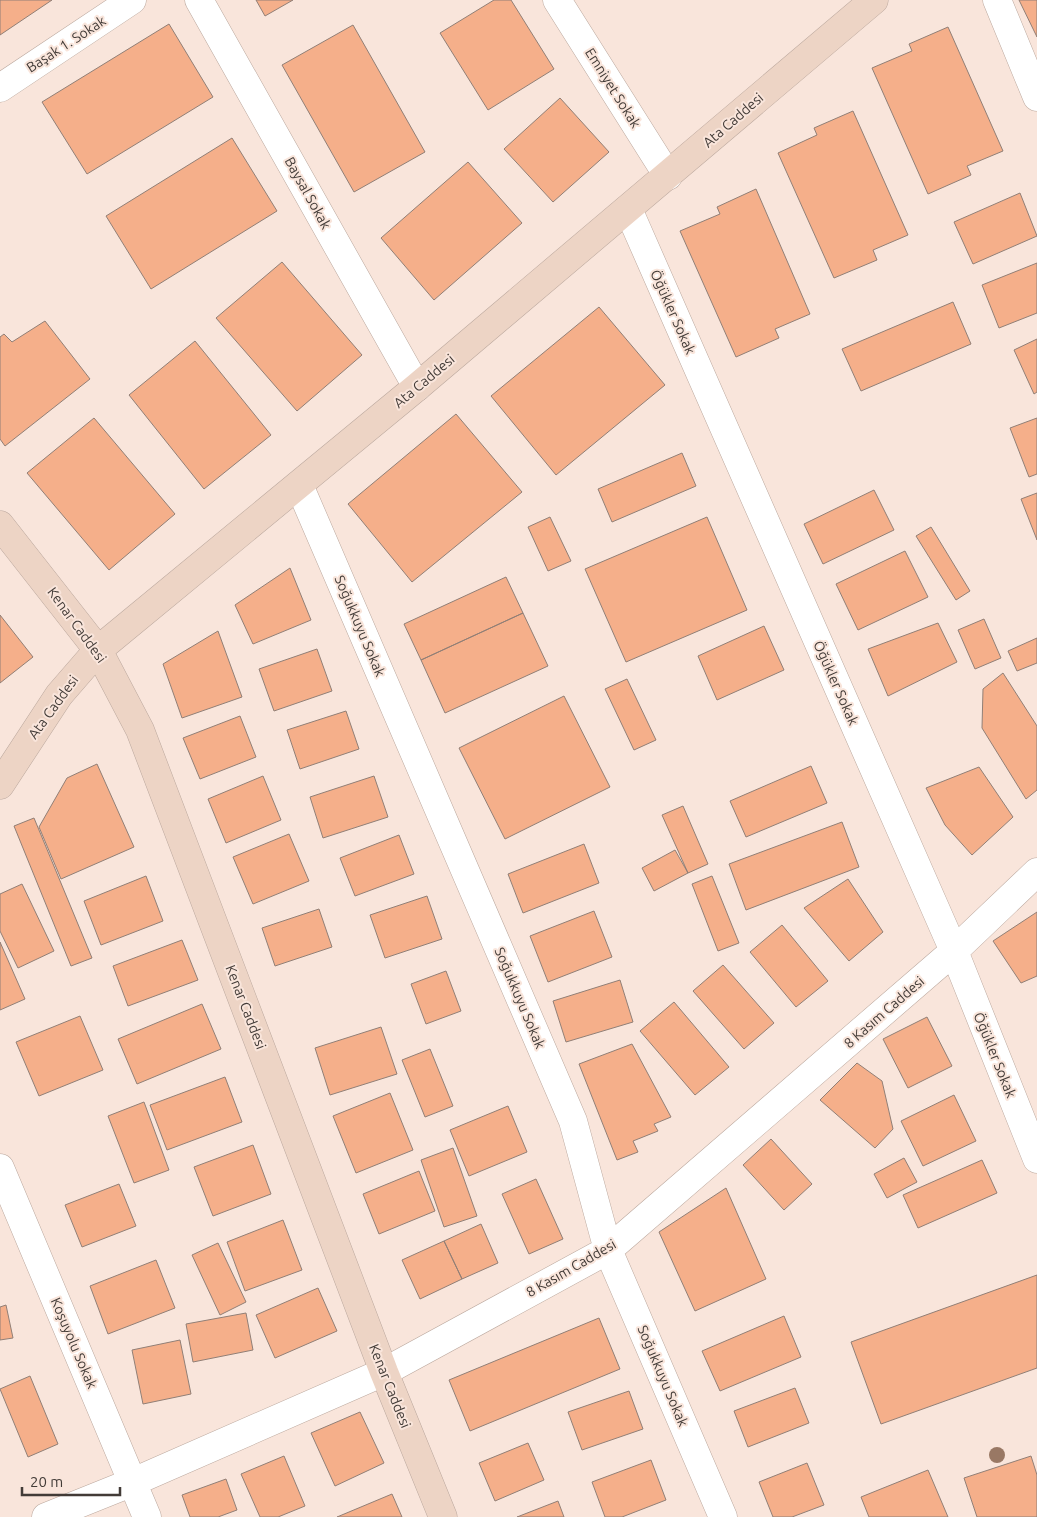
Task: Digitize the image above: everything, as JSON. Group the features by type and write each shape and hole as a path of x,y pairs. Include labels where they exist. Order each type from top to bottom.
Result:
{"street":[{"name":"Başak 1. Sokak","path":"0,88 132,0"},
{"name":"Baysal Sokak","path":"199,0 417,386"},
{"name":"Emniyet Sokak","path":"557,0 668,176"},
{"name":"Ata Caddesi","path":"0,785 59,695 98,650 299,485 668,176 874,0"},
{"path":"997,0 1037,97"},
{"name":"Öğükler Sokak","path":"628,209 954,951 1037,1159"},
{"name":"Soğukkuyu Sokak","path":"299,485 573,1121 608,1250 723,1517"},
{"name":"Kenar Caddesi","path":"0,525 98,650 140,730 384,1372 443,1517"},
{"name":"8 Kasım Caddesi","path":"46,1517 133,1482 384,1372 608,1250 954,951 1037,872"},
{"name":"Koşuyolu Sokak","path":"0,1168 147,1517"}],"building":[{"path":"0,0 52,0 0,35"},
{"path":"256,0 293,0 265,16"},
{"path":"494,0 511,0 554,69 488,110 440,33"},
{"path":"1019,0 1037,0 1037,37"},
{"path":"169,24 213,97 87,174 42,102"},
{"path":"353,25 425,152 354,192 282,65"},
{"path":"948,27 1003,151 967,166 971,175 928,194 872,68 912,51 909,44"},
{"path":"560,98 609,152 553,202 504,149"},
{"path":"853,111 908,235 873,250 877,260 834,278 778,153 817,135 814,128"},
{"path":"232,138 277,211 151,289 106,216"},
{"path":"468,162 522,223 434,300 381,238"},
{"path":"756,189 810,314 775,329 779,338 736,357 680,231 720,214 717,207"},
{"path":"1020,193 1037,236 973,264 954,222"},
{"path":"282,262 362,355 297,411 216,318"},
{"path":"1037,263 1037,313 999,328 982,285"},
{"path":"953,302 971,344 861,391 842,349"},
{"path":"599,307 665,385 556,475 491,396"},
{"path":"45,321 90,379 5,446 0,439 0,337 4,334 12,342"},
{"path":"1037,339 1037,392 1034,394 1014,350"},
{"path":"195,341 271,435 204,489 129,395"},
{"path":"456,414 522,492 412,582 348,504"},
{"path":"94,418 175,514 109,570 27,473"},
{"path":"1037,418 1037,474 1029,477 1010,428"},
{"path":"682,453 696,486 612,522 598,489"},
{"path":"874,490 894,530 823,564 804,524"},
{"path":"1037,493 1037,540 1021,499"},
{"path":"550,517 571,561 548,571 528,527"},
{"path":"707,517 747,610 626,662 585,569"},
{"path":"931,527 970,591 956,600 916,536"},
{"path":"905,551 928,597 858,630 836,584"},
{"path":"290,568 311,620 253,644 235,605"},
{"path":"506,577 523,613 421,660 404,624"},
{"path":"523,613 548,666 445,713 421,660"},
{"path":"0,615 33,657 0,683"},
{"path":"984,619 1001,658 975,669 958,630"},
{"path":"938,623 957,662 888,696 868,649"},
{"path":"764,626 784,670 717,700 698,656"},
{"path":"218,631 242,697 182,718 163,664"},
{"path":"1037,638 1037,663 1017,671 1008,651"},
{"path":"317,649 332,691 274,711 259,669"},
{"path":"1003,673 1037,726 1037,790 1026,799 982,728 983,689"},
{"path":"627,679 656,740 634,750 605,689"},
{"path":"564,696 610,787 505,839 459,748"},
{"path":"346,711 359,749 300,769 287,730"},
{"path":"240,716 256,757 200,779 183,738"},
{"path":"97,764 134,847 61,879 39,827 67,778"},
{"path":"811,766 827,803 746,837 730,801"},
{"path":"979,767 1013,817 972,855 945,825 926,788"},
{"path":"263,776 281,820 226,843 208,799"},
{"path":"374,776 388,817 323,838 310,797"},
{"path":"683,806 708,864 688,873 662,815"},
{"path":"34,818 92,958 71,966 14,826"},
{"path":"842,822 859,867 746,910 729,864"},
{"path":"289,834 309,881 253,904 233,857"},
{"path":"399,835 414,874 355,896 340,858"},
{"path":"584,844 599,883 523,913 508,874"},
{"path":"675,850 688,873 654,891 642,868"},
{"path":"146,876 163,921 101,945 84,901"},
{"path":"712,876 739,943 718,951 692,884"},
{"path":"848,879 883,932 849,961 804,908"},
{"path":"22,884 54,951 18,968 0,931 0,894"},
{"path":"427,896 442,939 385,958 370,915"},
{"path":"319,909 332,947 275,966 262,928"},
{"path":"594,911 612,957 548,982 530,936"},
{"path":"1037,912 1037,976 1021,983 993,941"},
{"path":"782,925 828,981 796,1007 750,952"},
{"path":"182,940 198,980 128,1006 113,966"},
{"path":"0,942 25,999 0,1010"},
{"path":"723,965 774,1023 744,1049 693,991"},
{"path":"446,971 461,1011 426,1024 411,984"},
{"path":"620,980 633,1022 566,1042 553,1001"},
{"path":"674,1002 729,1067 695,1095 640,1031"},
{"path":"202,1004 221,1049 137,1084 118,1039"},
{"path":"80,1016 103,1070 39,1096 16,1042"},
{"path":"927,1017 952,1066 908,1088 883,1039"},
{"path":"381,1027 397,1074 330,1095 315,1048"},
{"path":"632,1044 671,1117 654,1124 658,1131 633,1141 638,1152 617,1160 579,1064"},
{"path":"430,1049 453,1106 425,1117 402,1060"},
{"path":"857,1063 882,1081 893,1129 875,1148 820,1100"},
{"path":"225,1077 242,1122 167,1150 150,1105"},
{"path":"390,1093 413,1150 356,1173 333,1116"},
{"path":"954,1095 976,1141 923,1166 901,1121"},
{"path":"144,1102 169,1170 134,1183 108,1116"},
{"path":"508,1106 527,1152 469,1176 450,1130"},
{"path":"771,1139 812,1184 784,1210 743,1165"},
{"path":"253,1145 271,1194 213,1216 194,1167"},
{"path":"453,1148 477,1216 444,1227 421,1160"},
{"path":"904,1158 917,1182 887,1198 874,1174"},
{"path":"982,1160 997,1193 918,1228 903,1195"},
{"path":"419,1171 435,1211 379,1234 363,1194"},
{"path":"536,1179 563,1239 529,1254 502,1194"},
{"path":"119,1184 136,1226 82,1247 65,1205"},
{"path":"726,1188 766,1279 695,1311 659,1232"},
{"path":"283,1220 302,1270 245,1291 227,1242"},
{"path":"481,1224 498,1263 462,1279 444,1241"},
{"path":"444,1241 462,1279 420,1299 402,1260"},
{"path":"218,1243 246,1302 220,1315 192,1255"},
{"path":"156,1260 175,1308 108,1334 90,1286"},
{"path":"1037,1275 1037,1368 881,1424 851,1342"},
{"path":"318,1288 337,1331 275,1358 256,1315"},
{"path":"6,1305 13,1338 0,1340 0,1307"},
{"path":"246,1313 253,1350 193,1362 186,1324"},
{"path":"784,1316 801,1357 720,1391 702,1351"},
{"path":"599,1318 620,1369 470,1431 449,1380"},
{"path":"180,1340 191,1394 143,1404 132,1350"},
{"path":"30,1376 58,1444 28,1457 0,1389"},
{"path":"795,1388 809,1423 748,1447 734,1411"},
{"path":"629,1391 643,1429 582,1450 568,1412"},
{"path":"360,1412 384,1463 335,1486 311,1433"},
{"path":"528,1443 544,1480 495,1501 479,1463"},
{"path":"284,1456 305,1506 278,1517 260,1517 241,1474"},
{"path":"1031,1456 1037,1475 1037,1517 977,1517 964,1478"},
{"path":"651,1460 666,1500 622,1517 605,1517 592,1482"},
{"path":"807,1463 824,1505 792,1517 773,1517 759,1482"},
{"path":"928,1470 948,1517 869,1517 861,1497"},
{"path":"226,1479 237,1510 218,1517 190,1517 182,1495"},
{"path":"392,1494 402,1517 337,1517"},
{"path":"558,1501 564,1517 517,1517"}]}
